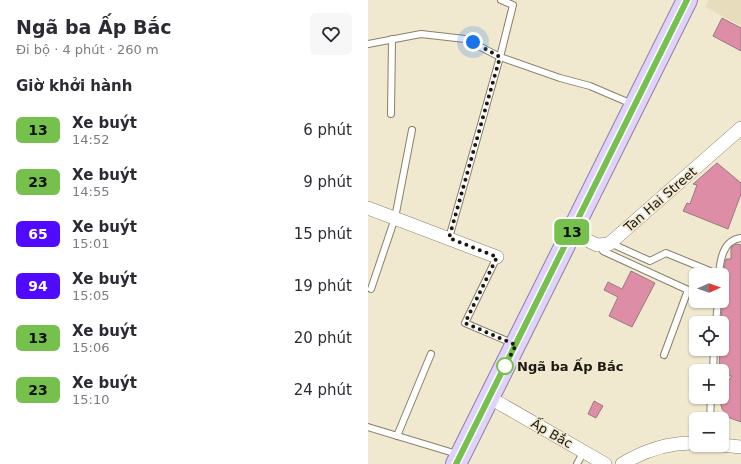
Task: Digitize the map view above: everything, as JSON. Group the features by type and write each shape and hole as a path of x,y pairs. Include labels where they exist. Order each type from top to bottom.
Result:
{"main road":[{"path":"494,400 516,345 576,236 635,105 687,0"},
{"path":"462,461 698,0"}],"street":[{"name":"Tan Hai Street","path":"605,244 741,128"},
{"path":"368,208 497,257"},
{"path":"576,236 605,244"},
{"name":"Ấp Bắc","path":"494,400 606,464"},
{"path":"622,464 643,452 663,446 689,444"},
{"path":"729,446 741,447"}],"lane":[{"path":"449,238 500,57 513,5 501,0"},
{"path":"368,44 421,34 465,39 500,57 560,78 590,86 635,105"},
{"path":"391,114 392,39"},
{"path":"371,289 395,218 412,130"},
{"path":"720,268 721,260 727,246 732,240 741,238"},
{"path":"664,355 688,290 603,251 605,244 650,261 666,253 703,268"},
{"path":"497,257 465,323 516,345"},
{"path":"397,436 431,354"},
{"path":"368,427 397,436 462,461"},
{"path":"577,464 584,451"}],"shaded area":[{"path":"709,0 741,0 741,26 705,7"}],"building":[{"path":"722,18 741,28 741,51 713,36"},
{"path":"717,163 741,183 741,194 728,229 683,211 687,203 690,204 697,185 693,184"},
{"path":"736,244 741,245 741,422 730,418 729,412 725,412 721,404 729,404 729,380 732,376 729,376 729,364 719,364 720,356 729,356 729,316 721,316 722,308 729,308 729,268 725,268 726,259 731,259 731,248"},
{"path":"631,271 655,283 632,327 609,316 618,297 604,290 608,282 622,289"},
{"path":"594,401 603,406 596,418 588,414"}],"bus line":[{"name":"13","path":"456,464 687,0"}],"place":[{"name":"Ngã ba Ấp Bắc","path":"505,366"}],"route":[{"path":"473,42 500,57 449,238 497,257 465,323 516,345 505,366"}]}
